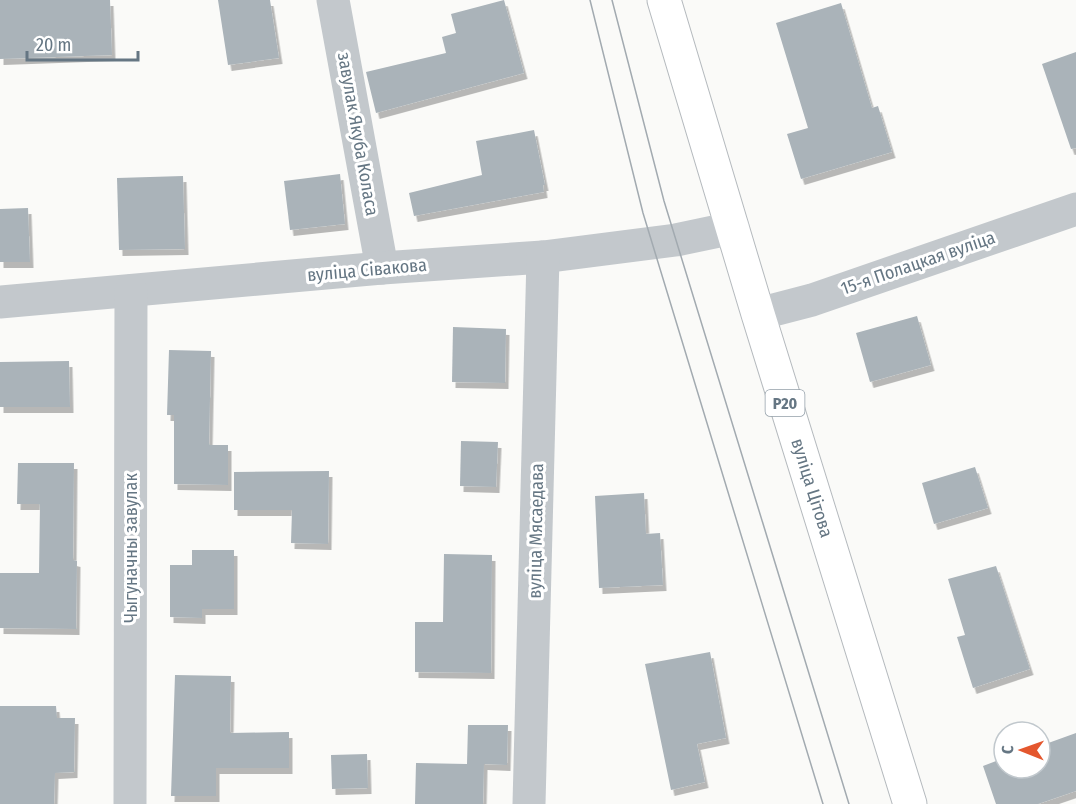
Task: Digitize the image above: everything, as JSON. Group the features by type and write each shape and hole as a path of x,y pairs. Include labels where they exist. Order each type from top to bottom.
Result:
{"main road":[{"name":"вуліца Цітова","path":"664,0 758,314 910,804"}],"street":[{"name":"завулак Якуба Коласа","path":"333,0 382,268"},
{"name":"15-я Полацкая вуліца","path":"758,314 812,300 1076,208"},
{"name":"вуліца Сівакова","path":"0,302 382,268 543,257 676,240 733,228"},
{"name":"вуліца Мясаедава","path":"529,804 543,257"},
{"name":"Чыгуначны завулак","path":"130,804 131,291"}],"building":[{"path":"0,0 110,0 112,55 0,59"},
{"path":"218,0 270,0 279,58 228,65"},
{"path":"504,0 524,73 376,113 366,72 446,53 442,37 456,33 451,14"},
{"path":"841,3 872,108 878,106 892,152 801,179 787,134 808,128 776,23"},
{"path":"1076,52 1076,148 1071,149 1042,64"},
{"path":"534,130 545,185 543,185 544,192 414,216 409,193 482,175 476,141"},
{"path":"340,174 345,224 290,230 284,181"},
{"path":"183,176 185,249 119,250 117,178"},
{"path":"28,208 30,262 0,262 0,209"},
{"path":"917,316 931,365 870,382 856,333"},
{"path":"453,327 506,329 505,383 452,382"},
{"path":"169,350 211,351 209,445 228,445 228,485 174,484 174,415 167,415"},
{"path":"69,361 70,407 0,407 0,362"},
{"path":"461,441 498,442 496,487 460,486"},
{"path":"18,463 74,463 73,560 77,561 76,629 0,628 0,573 39,573 40,504 17,504"},
{"path":"975,467 988,508 934,524 922,483"},
{"path":"329,471 328,544 291,543 292,510 234,510 234,472"},
{"path":"644,493 646,534 660,533 663,585 599,588 595,496"},
{"path":"192,550 234,550 234,609 202,609 202,618 170,617 170,565 192,565"},
{"path":"444,554 492,555 491,673 415,672 415,622 443,622"},
{"path":"996,566 1030,669 973,688 957,637 965,635 948,579"},
{"path":"710,652 726,738 697,744 705,782 671,790 645,664"},
{"path":"175,675 231,676 230,733 289,732 289,768 216,768 216,796 171,796"},
{"path":"0,706 56,706 57,718 75,718 74,772 55,773 54,804 0,804"},
{"path":"468,725 508,725 507,765 484,764 483,804 415,804 416,763 467,764"},
{"path":"1076,733 1076,791 1038,804 996,804 983,766 992,763 992,780 1052,780 1052,742"},
{"path":"367,754 368,788 332,789 331,755"}],"tram line":[{"path":"590,0 643,213 823,804"},
{"path":"612,0 664,201 849,804"}]}
